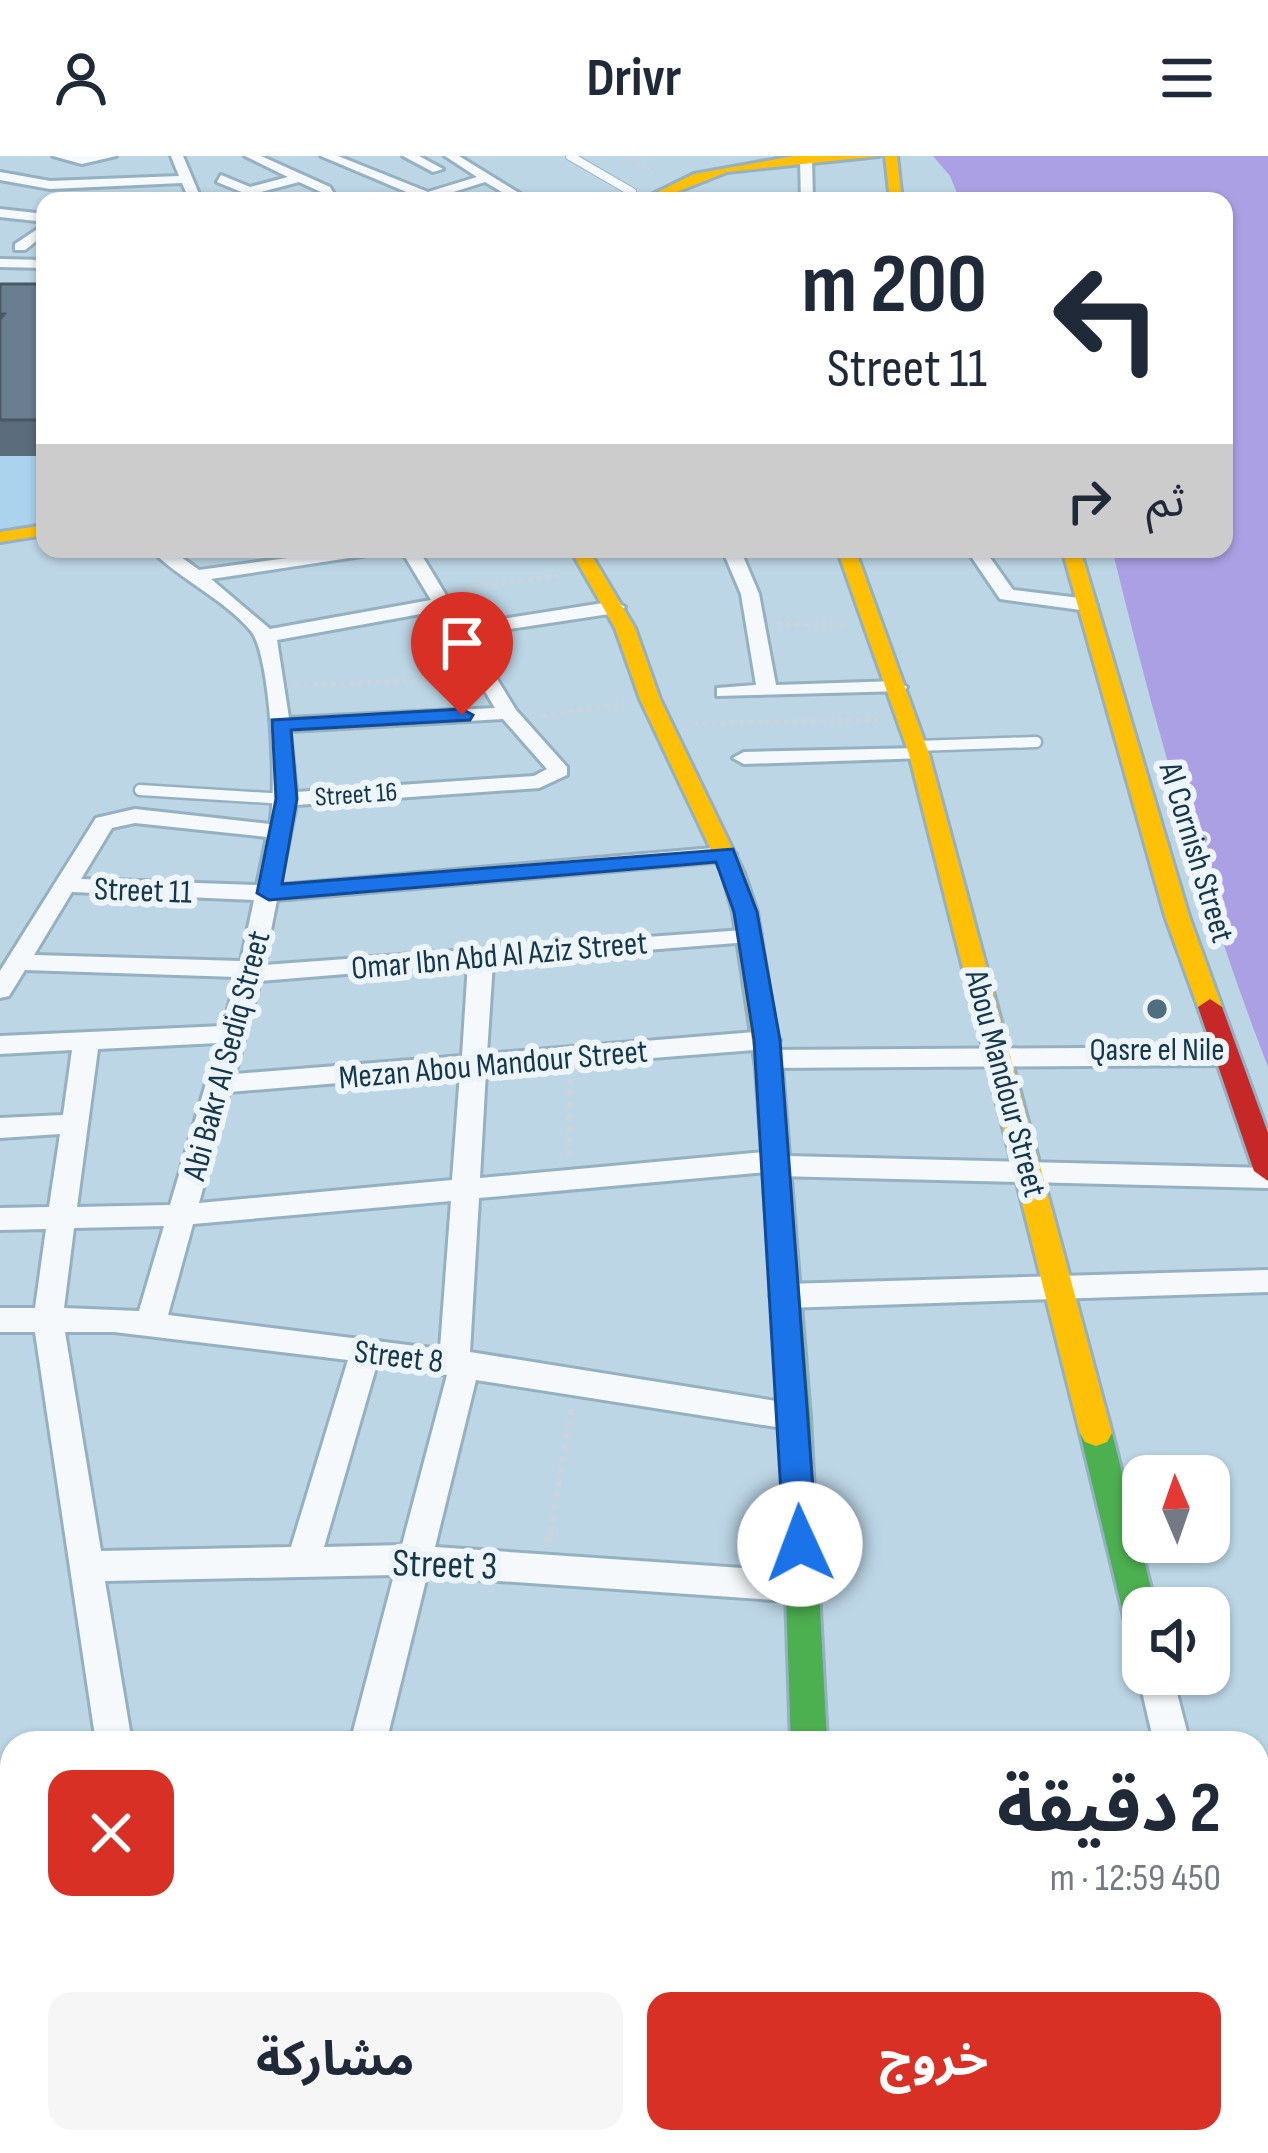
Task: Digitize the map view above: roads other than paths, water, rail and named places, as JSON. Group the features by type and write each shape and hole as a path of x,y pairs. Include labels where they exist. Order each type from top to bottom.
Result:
{"street":[{"path":"41,184 60,157 114,156 129,192"},
{"path":"177,156 192,192"},
{"path":"327,156 387,171"},
{"path":"356,156 416,192"},
{"path":"409,156 436,169"},
{"path":"451,156 512,192"},
{"path":"642,192 664,178 785,158 873,156"},
{"path":"891,156 895,192"},
{"path":"907,156 913,192"},
{"path":"247,158 328,192"},
{"path":"651,192 785,158"},
{"path":"785,158 802,192"},
{"path":"219,170 249,191 297,178"},
{"path":"0,176 41,184 186,179"},
{"path":"435,192 488,177"},
{"path":"0,213 36,217"},
{"path":"20,247 36,235"},
{"path":"0,262 36,264"},
{"path":"0,537 36,531"},
{"path":"0,551 36,545"},
{"path":"171,558 247,615 266,636 439,598"},
{"path":"195,576 327,558"},
{"path":"280,725 511,717 415,558"},
{"path":"735,558 750,594 767,691"},
{"name":"Abou Mandour Street","path":"849,558 914,740 1060,1285 1134,1587"},
{"path":"981,558 1007,596 1088,605"},
{"name":"Al Cornish Street","path":"1074,558 1177,916 1268,1175"},
{"path":"588,560 616,608 655,711 724,854 740,892 749,934 768,1050 795,1418 808,1731"},
{"path":"459,631 616,608"},
{"name":"Abi Bakr Al Sediq Street","path":"150,1324 250,972 281,832 286,799 276,686 266,636"},
{"path":"724,692 897,687"},
{"name":"Street 16","path":"286,799 557,777 558,766 511,717"},
{"path":"745,758 914,740"},
{"path":"0,990 97,829 114,819 135,816 281,832"},
{"name":"Street 11","path":"63,886 269,893 724,854"},
{"name":"Omar Ibn Abd Al Aziz Street","path":"17,962 250,972 749,934"},
{"path":"371,1731 459,1363 481,955"},
{"path":"0,1045 232,1034"},
{"path":"86,1042 58,1216 48,1318 112,1731"},
{"name":"Mezan Abou Mandour Street","path":"218,1084 570,1058 768,1050 1001,1058 1226,1056"},
{"path":"0,1128 71,1124"},
{"path":"0,1219 181,1215 776,1164 1268,1175"},
{"path":"785,1296 1268,1280"},
{"name":"Street 8","path":"0,1320 150,1324 365,1350 795,1418"},
{"path":"303,1562 365,1350"},
{"name":"Street 3","path":"86,1566 411,1560 802,1587"},
{"path":"1160,1695 1169,1731"}],"lane":[{"path":"570,156 624,192"},
{"path":"914,740 1036,742"},
{"path":"140,790 286,799"}],"place":[{"name":"Qasre el Nile","path":"1157,1009"}]}
